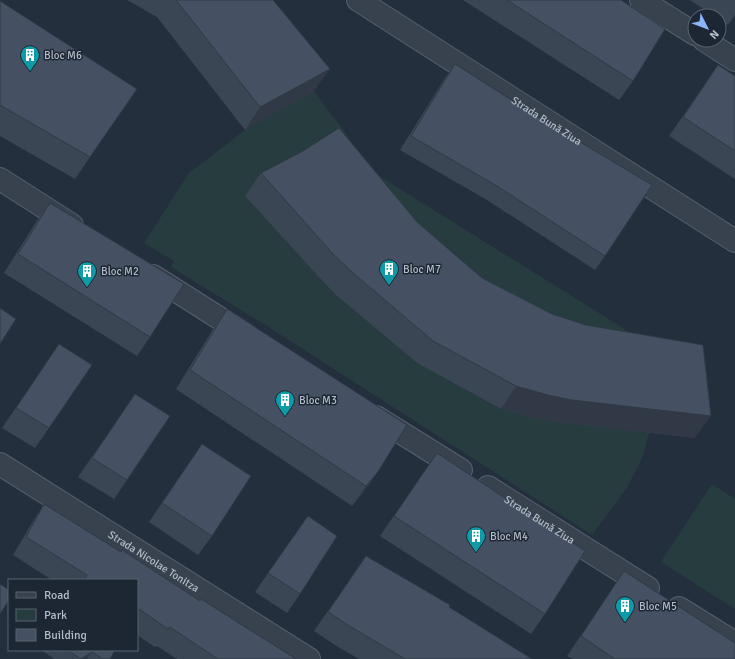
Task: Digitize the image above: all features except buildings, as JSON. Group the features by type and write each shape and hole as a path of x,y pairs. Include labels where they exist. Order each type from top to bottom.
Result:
{"lane":[{"name":"Strada Bună Ziua","path":"358,0 735,241"},
{"path":"641,0 687,29"},
{"path":"716,48 735,60"},
{"path":"0,179 90,236"},
{"path":"135,265 262,345"},
{"name":"Strada Bună Ziua","path":"362,408 735,643"},
{"name":"Strada Nicolae Tonitza","path":"0,464 309,659"}],"green space":[{"path":"314,91 376,174 687,368 336,295 417,363 501,409 649,433 642,459 626,489 592,535 267,326 171,267 174,261 144,243 189,173 245,130"},
{"path":"712,484 735,499 735,609 661,562"}],"place":[{"name":"Bloc M6","path":"30,72"},
{"name":"Bloc M7","path":"389,286"},
{"name":"Bloc M2","path":"87,288"},
{"name":"Bloc M3","path":"285,417"},
{"name":"Bloc M4","path":"476,553"},
{"name":"Bloc M5","path":"625,623"}]}
